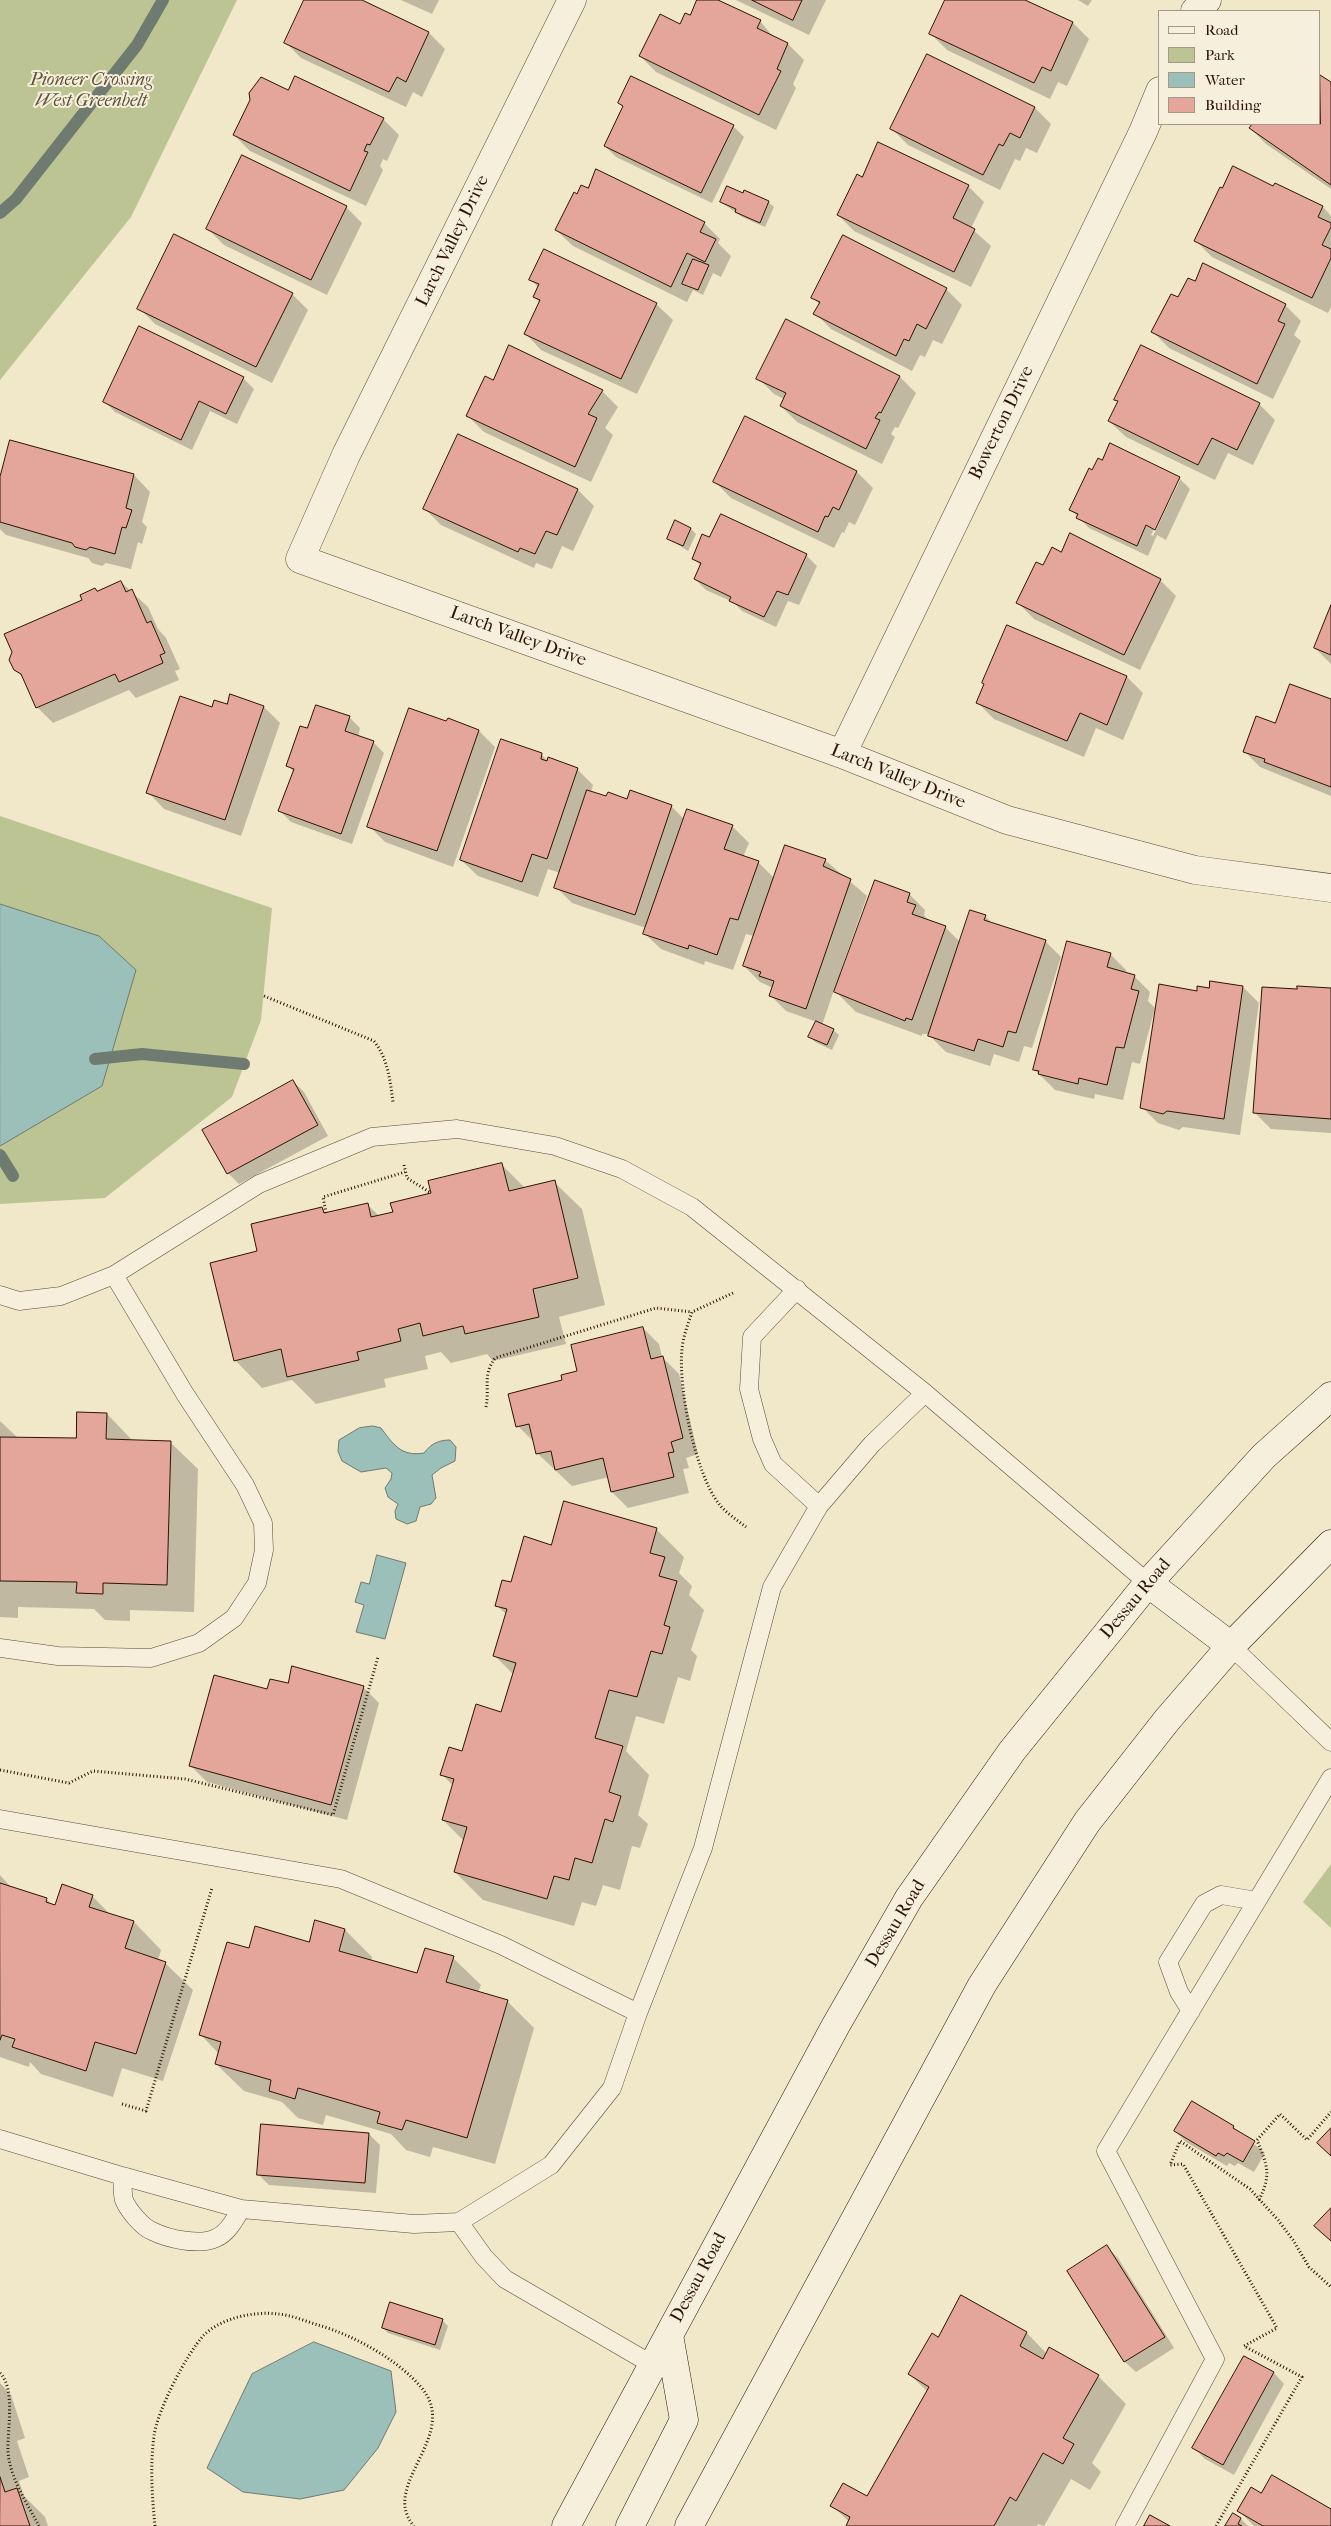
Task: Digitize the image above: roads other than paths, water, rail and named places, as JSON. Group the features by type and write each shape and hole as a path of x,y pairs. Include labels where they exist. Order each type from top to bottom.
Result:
{"main road":[{"name":"Larch Valley Drive","path":"572,0 350,446 300,559 842,754 1007,820 1195,870 1331,888"},
{"path":"1195,10 1207,0"},
{"name":"Bowerton Drive","path":"842,754 1138,141 1158,96"},
{"name":"Dessau Road","path":"566,2526 836,2025 909,1898 1012,1751 1148,1583 1264,1456 1331,1396"},
{"path":"689,2526 982,1985 1087,1822 1168,1720 1231,1646 1331,1544"},
{"path":"1148,1583 1231,1646"},
{"path":"630,2526 684,2420 669,2335"}],"lane":[{"path":"0,1295 19,1300 61,1296 114,1275 259,1184 372,1137 457,1129 555,1146 622,1169 692,1207 925,1393 1148,1583"},
{"path":"0,1648 58,1656 151,1658 198,1643 234,1618 256,1583 264,1550 263,1523 244,1485 185,1394 114,1275"},
{"path":"797,1290 752,1337 749,1389 762,1439 773,1464 819,1506"},
{"path":"0,2139 122,2176 241,2209 414,2224 459,2222 550,2165 612,2088 638,2013 703,1848 772,1587 819,1506 872,1444 925,1393"},
{"path":"1231,1646 1331,1742"},
{"path":"1124,2526 1215,2359 1106,2151 1331,1778"},
{"path":"0,1819 341,1879 501,1945 638,2013"},
{"path":"1191,2011 1179,1992 1168,1962 1204,1904 1221,1895 1257,1901"},
{"path":"122,2176 124,2199 137,2218 150,2231 168,2237 196,2241 216,2239 228,2230 241,2209"},
{"path":"459,2222 484,2257 505,2279 653,2365"}],"water":[{"path":"0,904 99,936 136,970 102,1086 0,1146"},
{"path":"373,1426 381,1428 398,1448 409,1453 424,1453 435,1443 446,1440 450,1440 456,1447 455,1461 432,1475 436,1498 431,1504 420,1507 416,1521 407,1524 396,1519 395,1511 398,1504 388,1497 385,1488 391,1479 392,1473 386,1468 361,1472 342,1461 338,1451 339,1440 359,1428"},
{"path":"377,1555 406,1563 385,1639 356,1632 364,1605 355,1602 361,1582 369,1584"},
{"path":"314,2342 391,2371 396,2412 378,2448 344,2490 300,2499 243,2492 207,2468 252,2374"}],"waterway":[{"path":"0,213 16,199 137,45 163,0"},
{"path":"95,1059 142,1054 244,1064"},
{"path":"0,1155 13,1176"}],"park label":[{"name":"Pioneer Crossing West Greenbelt","path":"91,91"}]}
